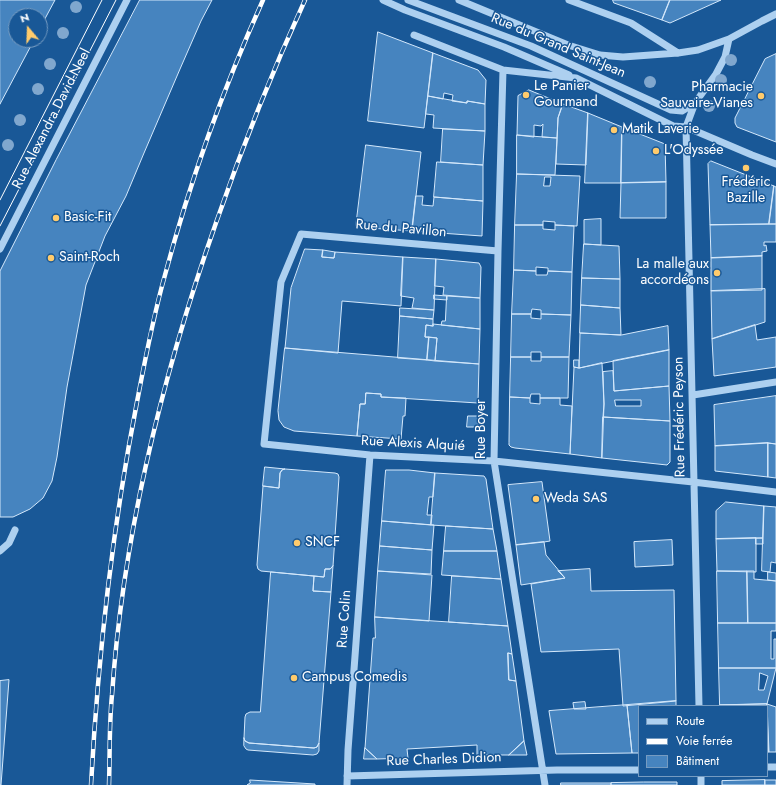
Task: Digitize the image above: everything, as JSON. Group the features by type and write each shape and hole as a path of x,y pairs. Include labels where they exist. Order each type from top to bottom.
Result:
{"street":[{"name":"Rue Alexandra David-Neel","path":"0,249 127,0"},
{"name":"Rue du Grand Saint-Jean","path":"383,0 405,10 504,47 576,78 673,126 686,127 776,164"},
{"name":"Rue du Grand Saint-Jean","path":"409,0 532,46 671,110 682,111 696,103"},
{"name":"Rue du Grand Saint-Jean","path":"459,0 568,45 600,55 623,57 698,50 729,38 776,14"},
{"path":"569,0 586,3 631,24 678,53"},
{"path":"414,35 503,70 576,78"},
{"path":"686,127 696,103 716,74 725,57 729,38"},
{"name":"Rue Boyer","path":"503,70 494,461 545,785"},
{"name":"Rue Frédéric Peyson","path":"686,127 699,705"},
{"name":"Rue du Pavillon","path":"301,234 498,251"},
{"name":"Rue Alexis Alquié","path":"301,234 281,282 264,444 370,455 494,461 776,492"},
{"path":"693,395 776,382"},
{"name":"Rue Colin","path":"346,785 370,455"},
{"path":"0,551 9,543 16,530"},
{"name":"Rue Charles Didion","path":"347,776 542,770 638,770"}],"building":[{"path":"0,0 55,0 48,13 48,8 8,8 8,48 30,48 0,104"},
{"name":"Saint-Roch","path":"140,0 212,0 201,21 126,196 105,236 86,285 67,387 52,481 43,498 30,509 13,517 0,517 0,271"},
{"path":"613,0 670,0 662,20 614,3"},
{"path":"670,0 721,0 670,23 662,20"},
{"path":"378,32 433,53 424,128 368,121"},
{"path":"433,53 478,70 486,80 485,104 467,101 467,103 452,101 453,95 444,93 443,99 428,96"},
{"path":"776,54 776,142 737,127 735,118 765,59"},
{"path":"529,90 563,104 558,118 557,138 542,137 543,124 541,126 534,125 534,137 517,135 518,96"},
{"path":"428,96 467,103 467,101 485,104 485,131 433,128 434,115 426,114"},
{"path":"563,104 588,113 586,165 556,164 558,118"},
{"path":"588,113 622,127 621,183 585,183"},
{"path":"622,127 665,144 666,182 621,183"},
{"path":"443,129 485,131 483,165 441,162"},
{"path":"517,135 557,138 555,175 517,174"},
{"path":"366,145 421,152 412,231 356,227"},
{"path":"711,161 774,186 769,224 710,225 708,164"},
{"path":"437,162 483,165 483,201 434,197"},
{"path":"517,174 580,176 577,226 555,225 555,222 543,221 543,225 515,225","holes":["545,177 551,177 550,186 544,186"]},
{"path":"666,182 666,218 620,218 621,183"},
{"path":"774,186 776,187 776,224 769,224"},
{"path":"416,196 423,196 422,205 433,206 434,197 483,201 482,236 412,231"},
{"path":"601,219 601,245 584,244 584,220"},
{"path":"776,224 776,242 764,242 764,246 766,245 767,251 762,252 762,256 711,258 710,225"},
{"path":"515,225 543,225 543,229 555,230 555,225 574,226 572,272 548,271 548,268 536,267 536,271 514,270"},
{"path":"584,244 619,246 620,279 582,278"},
{"path":"305,249 323,250 322,257 334,258 335,252 403,257 401,306 342,301 338,353 285,348 291,288"},
{"path":"323,250 335,252 334,258 322,257"},
{"path":"762,256 762,290 711,291 711,258"},
{"path":"403,257 436,259 434,310 412,308 414,298 401,296"},
{"path":"436,259 479,263 481,267 480,298 443,295 444,287 435,286"},
{"path":"514,270 536,271 536,275 547,275 548,271 572,272 571,315 541,314 541,310 532,309 531,314 512,314"},
{"path":"582,278 620,279 620,308 581,305"},
{"path":"765,289 765,322 712,339 711,291"},
{"path":"434,295 447,296 447,300 434,299"},
{"path":"447,296 480,298 480,329 441,325 442,321 445,321"},
{"path":"581,305 620,308 621,335 580,333"},
{"path":"400,308 434,310 433,319 400,316"},
{"path":"512,314 531,314 531,318 541,319 541,314 571,315 569,357 541,357 541,352 531,352 531,357 511,357"},
{"path":"400,316 433,319 433,326 426,325 425,337 429,337 427,360 398,358"},
{"path":"433,324 480,329 479,364 435,361 437,338 425,337 426,325 433,326"},
{"path":"755,325 757,340 776,337 776,367 714,376 712,339"},
{"path":"668,326 669,350 579,368 580,333 621,335"},
{"path":"429,337 437,338 435,361 427,360"},
{"path":"285,348 479,364 478,403 381,397 381,394 366,393 365,404 360,404 357,436 294,431 284,427 279,420 278,411"},
{"path":"669,350 669,386 614,391 613,361"},
{"path":"511,357 531,357 531,361 541,361 541,357 569,357 568,398 540,398 540,394 531,394 530,398 510,397"},
{"path":"574,360 579,360 579,368 574,367"},
{"path":"602,363 604,404 602,458 570,454 574,367 579,368"},
{"path":"613,371 614,391 669,386 670,421 603,417 603,372","holes":["615,400 641,400 641,406 616,406"]},
{"path":"366,393 381,394 381,397 406,398 401,439 357,436 360,404 365,404"},
{"path":"776,396 776,444 768,443 715,446 714,405"},
{"path":"510,397 530,398 530,403 540,404 540,398 560,398 560,405 572,406 570,454 511,447 509,445"},
{"path":"468,416 478,416 478,427 467,427"},
{"path":"603,417 670,421 670,462 667,465 602,458"},
{"path":"768,443 768,477 715,471 715,446"},
{"path":"768,443 776,444 776,478 768,477"},
{"path":"265,467 285,469 280,473 279,488 263,486"},
{"name":"SNCF","path":"285,469 338,474 333,566 330,569 325,569 324,577 261,571 258,569 257,565 263,486 279,488 280,473"},
{"path":"386,470 409,470 435,473 433,497 429,497 427,515 432,515 431,525 382,521"},
{"path":"435,473 484,476 486,479 493,529 431,525"},
{"path":"542,482 550,541 516,545 508,485"},
{"path":"726,502 764,506 763,538 716,539 716,511"},
{"path":"764,506 776,507 776,563 771,562 770,572 762,571"},
{"path":"382,521 434,525 432,550 380,546"},
{"path":"446,526 493,529 497,551 444,551"},
{"path":"756,538 763,538 763,544 756,544"},
{"path":"756,538 756,572 717,571 716,539"},
{"path":"672,540 673,565 635,567 634,542"},
{"path":"544,542 546,555 565,578 521,585 516,545"},
{"path":"380,546 432,550 431,574 378,571"},
{"path":"444,551 497,551 501,579 442,575"},
{"path":"333,566 331,592 313,591 314,576 324,577 325,569 330,569"},
{"path":"590,569 591,591 674,590 676,701 623,706 619,649 541,652 531,584 565,578 558,571"},
{"path":"378,571 432,575 429,621 375,617"},
{"path":"717,571 747,571 748,623 718,623"},
{"path":"747,571 754,571 754,579 776,581 776,623 748,623"},
{"name":"Campus Comedis","path":"271,572 314,576 313,591 331,592 319,743 317,747 314,748 249,743 245,741 244,738 246,714 250,712 260,712"},
{"path":"768,572 776,573 776,581 768,580"},
{"path":"452,576 501,579 508,626 449,622"},
{"path":"375,617 508,626 512,654 508,653 509,680 516,681 524,741 509,755 477,755 477,745 407,749 408,758 377,759 365,748 373,638 375,638"},
{"path":"718,623 776,623 776,631 771,631 771,659 774,659 774,639 776,639 776,668 719,668"},
{"path":"508,653 512,654 516,681 509,680"},
{"path":"719,668 776,668 767,704 720,705","holes":["760,673 768,676 764,690 759,690"]},
{"path":"9,680 1,785 0,785 0,681"},
{"path":"676,701 676,705 638,705 638,753 632,753 627,705"},
{"path":"585,702 586,709 574,709 573,703"},
{"path":"767,704 767,705 720,705"},
{"path":"627,705 632,753 556,754 549,711"},
{"path":"767,705 776,707 776,752 769,752"},
{"path":"768,728 769,752 768,752"},
{"path":"244,738 245,741 249,743 314,748 317,747 319,743 319,751 317,754 313,755 248,750 244,746"},
{"path":"524,741 527,755 509,755"},
{"path":"365,748 377,759 364,759"},
{"path":"250,780 315,785 247,785 250,783"},
{"path":"765,780 776,780 776,785 765,785"},
{"path":"765,780 765,785 722,785 722,781"},
{"path":"677,782 677,785 611,785 611,783"},
{"path":"561,783 611,783 611,785 561,785"}],"tram line":[{"path":"0,200 102,0"},
{"path":"0,226 116,0"}],"railway":[{"path":"91,785 102,641 113,545 128,450 153,323 175,240 196,170 234,67 263,0"},
{"path":"109,785 111,706 117,634 125,574 148,454 179,336 197,278 248,136 305,0"}],"place":[{"name":"Le Panier Gourmand","path":"526,95"},
{"name":"Pharmacie Sauvaire-Vianes","path":"761,96"},
{"name":"Matik Laverie","path":"614,130"},
{"name":"L'Odyssée","path":"656,151"},
{"name":"Frédéric Bazille","path":"746,168"},
{"name":"Basic-Fit","path":"56,218"},
{"name":"Saint-Roch","path":"51,258"},
{"name":"La malle aux accordéons","path":"717,273"},
{"name":"Weda SAS","path":"536,499"},
{"name":"SNCF","path":"297,543"},
{"name":"Campus Comedis","path":"294,678"}]}
